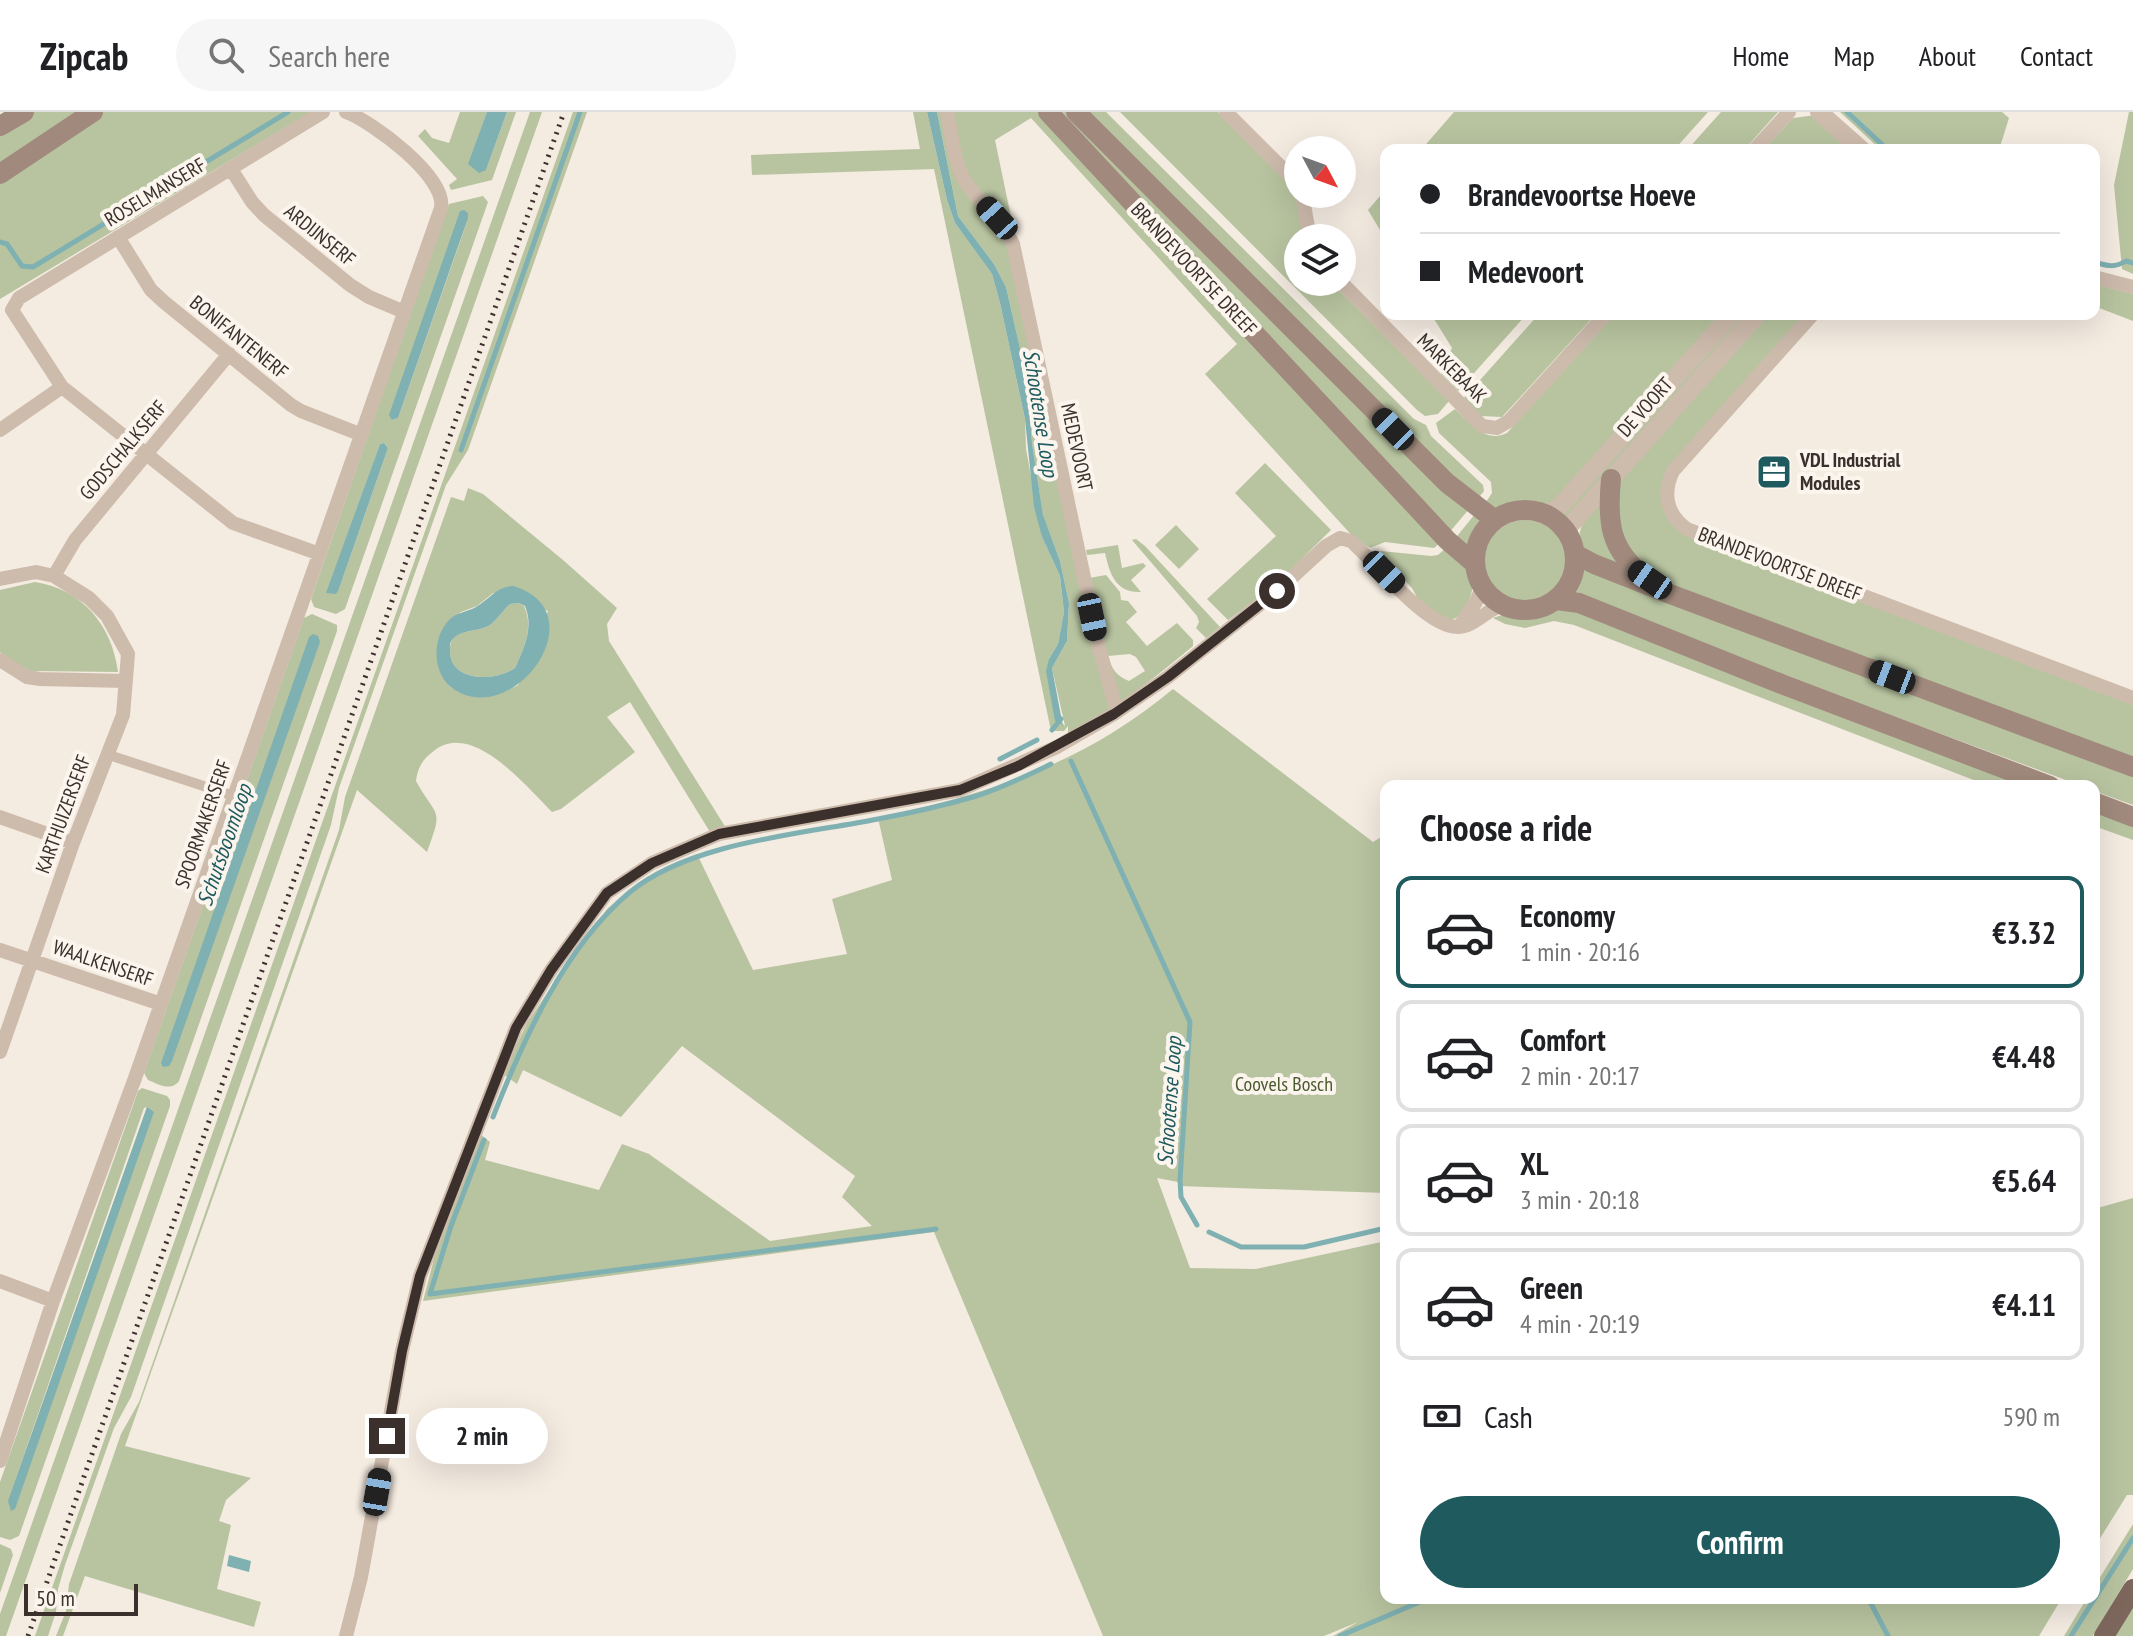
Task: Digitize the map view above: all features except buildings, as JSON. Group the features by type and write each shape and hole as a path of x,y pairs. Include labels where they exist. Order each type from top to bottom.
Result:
{"main road":[{"path":"0,126 24,112"},
{"path":"0,174 93,112"},
{"name":"BRANDEVOORTSE DREEF","path":"1048,112 1447,540 1475,564"},
{"name":"BRANDEVOORTSE DREEF","path":"1076,112 1447,483 1495,520"},
{"path":"1611,479 1609,525 1617,546 1630,566 1670,594"},
{"path":"1519,510 1548,515 1566,530 1575,554 1572,579 1557,600 1530,611 1516,610 1502,605 1482,587 1475,564 1479,539 1495,520 1519,510"},
{"path":"1575,554 1670,594 2133,767"},
{"path":"1557,600 1579,603 2034,780"},
{"path":"2100,804 2133,817"},
{"path":"2104,1636 2133,1589"}],"street":[{"name":"ROSELMANSERF","path":"62,387 12,310 19,298 323,112"},
{"name":"SPOORMAKERSERF","path":"0,1461 53,1301 161,1004 442,200 436,185 406,153 348,112"},
{"name":"MEDEVOORT","path":"947,112 958,167 963,177 1007,231 1013,244 1099,648 1117,712"},
{"path":"1226,112 1284,170"},
{"path":"1760,144 1789,112"},
{"path":"1819,112 1855,144"},
{"name":"ARDIJNSERF","path":"231,169 264,215 350,285 402,311"},
{"name":"BONIFANTENERF","path":"118,237 151,290 229,354 301,411 362,435"},
{"path":"2100,279 2133,287"},
{"name":"MARKEBAAK","path":"1355,296 1482,426 1497,428 1509,421 1601,320"},
{"name":"DE VOORT","path":"1548,515 1561,505 1727,320"},
{"name":"DE VOORT","path":"1566,530 1753,320"},
{"name":"BRANDEVOORTSE DREEF","path":"1808,320 1673,471 1666,486 1668,503 1676,521 1687,529 2133,698"},
{"name":"GODSCHALKSERF","path":"54,576 75,540 229,354"},
{"path":"0,430 62,387 233,523 317,553"},
{"path":"346,1636 361,1577 402,1351 420,1276 516,1028 551,970 607,893 652,863 719,834 960,790 1057,747 1117,712 1168,677 1277,591 1326,546 1340,538 1351,541 1422,612 1441,624 1459,627 1502,605"},
{"path":"0,579 36,572 54,576"},
{"name":"KARTHUIZERSERF","path":"0,1052 73,843 123,715 128,654 107,616 89,598 54,576"},
{"path":"1459,627 1482,587"},
{"path":"0,660 27,677 126,681"},
{"path":"106,754 234,796"},
{"path":"0,817 73,843"},
{"name":"WAALKENSERF","path":"0,950 161,1004"},
{"path":"0,1281 53,1301"}],"green space":[{"path":"34,112 85,112 0,169 0,132"},
{"path":"99,112 311,112 0,299 0,179"},
{"path":"460,112 487,112 469,164 486,170 507,112 516,112 492,180 451,190 449,185 457,179 418,136 425,129 432,138 449,143"},
{"path":"530,112 542,112 6,1636 0,1636 0,1614"},
{"path":"573,112 587,112 468,450 446,485 131,1397 114,1428 65,1565 48,1636 35,1636"},
{"path":"913,112 927,112 955,223 992,274 1000,303 1025,419 1026,449 1042,537 1060,576 1064,612 1058,644 1049,659 1056,721 1065,726 1052,668 1067,641 1069,603 1060,561 1043,516 1032,443 1027,379 1006,287 994,264 958,216 937,112 943,112 954,163 1008,242 1089,578 1106,575 1120,592 1121,600 1128,601 1137,612 1126,622 1147,646 1177,623 1193,640 1193,646 1148,682 1068,736 1068,726 1064,731 1051,731 934,169 752,175 751,155 920,149","holes":["1130,654 1136,657 1145,671 1129,681 1115,672 1108,656"]},
{"path":"951,112 1044,112 1442,541 1434,548 1385,542 1370,548 1356,540 1205,374 1237,344 1031,118 995,140 1017,246 967,177"},
{"path":"1055,112 1070,112 1469,509 1448,534"},
{"path":"1081,112 1106,112 1284,289 1284,296 1291,296 1414,419 1426,425 1431,436 1483,485 1484,491 1475,502"},
{"path":"1120,112 1218,112 1284,178 1284,208 1300,208 1302,224 1284,224 1284,277"},
{"path":"1454,112 1708,112 1679,144 1426,144"},
{"path":"1721,112 1778,112 1749,144 1692,144"},
{"path":"1840,112 2002,112 2009,118 2001,144 1875,144"},
{"path":"2129,112 2133,112 2133,274 2122,269 2114,185"},
{"path":"1816,115 1846,144 1769,144 1793,118"},
{"path":"483,196 488,202 345,609 336,614 314,607 311,599 449,204","holes":["468,219 398,418 392,420","384,443 388,448 339,589 327,593 380,444"]},
{"path":"1380,196 1380,230 1368,210"},
{"path":"2100,286 2133,294 2133,321 2100,308"},
{"path":"1303,296 1345,296 1449,401 1438,414 1425,416"},
{"path":"1435,320 1522,320 1458,391 1441,374 1452,348"},
{"path":"1534,320 1591,320 1502,417 1481,416 1464,398"},
{"path":"1610,320 1722,320 1552,505 1494,509 1484,505 1492,493 1491,482 1439,433 1436,423 1455,409 1485,434 1499,436 1507,433"},
{"path":"1734,320 1749,320 1567,522 1560,516"},
{"path":"1760,320 1803,320 1674,463 1662,499 1701,541 2133,705 2133,758 1657,579 1626,551 1614,503 1622,478"},
{"path":"1265,463 1331,530 1273,587 1228,620 1207,599 1276,536 1235,493"},
{"path":"468,488 483,494 617,608 607,624 609,641 726,828 710,832 630,702 607,717 635,752 561,809 552,812 498,761 466,744 450,743 435,750 418,771 416,781 437,819 427,852 357,790 125,1446 251,1478 226,1500 219,1521 231,1525 217,1589 261,1602 254,1627 85,1576 63,1636 56,1636 66,1611 69,1584 121,1434 139,1402 339,830 345,797 451,497 464,501","holes":["493,593 548,611 518,685 484,696 466,694 449,686 447,623 461,612 477,606"]},
{"path":"1604,495 1625,566 1582,550 1581,527"},
{"path":"1475,514 1483,521 1468,548 1454,540"},
{"path":"1517,520 1533,520 1548,527 1559,538 1566,561 1563,577 1554,590 1533,602 1517,602 1502,595 1491,584 1484,569 1484,553 1491,538 1502,527"},
{"path":"1176,525 1199,549 1179,569 1155,545"},
{"path":"1136,539 1220,627 1206,638 1196,628 1199,622 1197,616 1132,540"},
{"path":"1118,545 1122,568 1143,563 1146,566 1131,580 1141,592 1132,592 1120,586 1109,569 1105,553 1087,555 1086,550"},
{"path":"1447,547 1472,578 1468,603 1459,616 1449,621 1420,603 1412,588 1397,572 1377,559 1381,551 1431,556 1438,555"},
{"path":"1582,567 2133,774 2133,805 2100,793 2100,780 2066,780 1571,597"},
{"path":"35,582 67,592 92,612 109,639 118,672 31,671 13,663 0,652 0,590"},
{"path":"519,603 527,614 528,630 515,668 486,677 465,674 457,669 450,651 453,639 488,626 510,604"},
{"path":"1569,607 2015,780 1974,780 1574,625 1554,621 1525,628 1493,618 1502,615 1530,618"},
{"path":"312,614 337,625 337,631 179,1081 168,1087 160,1085 148,1080 144,1073 304,618"},
{"name":"Coovels Bosch","path":"1173,689 1373,842 1380,838 1380,1193 1179,1186 1178,1182 1157,1178 1190,1268 1256,1269 1380,1242 1380,1604 2058,1604 2039,1636 1333,1636 1358,1622 1324,1636 1103,1636 934,1232 423,1301 435,1255 480,1134 490,1142 485,1160 599,1190 622,1144 649,1154 770,1241 872,1226 842,1197 855,1176 682,1046 621,1117 523,1070 517,1084 503,1074 527,1023 608,908 652,875 697,854 753,970 847,954 832,899 892,880 878,818 959,798 1034,772 1105,737"},
{"path":"2100,812 2133,825 2133,840 2100,828"},
{"path":"142,1088 167,1096 170,1106 19,1536 10,1540 0,1537 0,1482 138,1091","holes":["147,1107 8,1501 144,1108"]},
{"path":"2133,1198 2133,1495 2127,1495 2100,1538 2100,1207"},
{"path":"2133,1524 2133,1569 2093,1636 2064,1636 2083,1604 2100,1604 2100,1577"},
{"path":"0,1544 11,1549 13,1555 0,1593"},
{"path":"2133,1603 2133,1636 2113,1636"}],"water":[{"path":"487,112 507,112 486,170 479,173 468,164"},
{"path":"927,112 937,112 958,216 994,264 1006,287 1027,379 1032,443 1043,515 1060,561 1069,603 1067,641 1052,668 1063,727 1060,721 1055,721 1046,671 1058,644 1064,612 1060,576 1042,537 1034,507 1025,419 1000,303 992,274 955,223"},
{"path":"464,210 468,218 398,418 392,420 389,415 460,211"},
{"path":"384,443 388,448 339,589 336,594 326,593 380,444"},
{"path":"513,586 537,599 548,618 548,640 539,662 523,680 502,693 478,697 455,690 447,684 438,667 437,647 443,628 452,617 476,607","holes":["510,604 525,606 528,630 515,668 486,677 465,674 457,669 450,651 453,639 488,626"]},
{"path":"313,634 318,636 320,642 172,1061 169,1066 163,1067 161,1063 309,637"},
{"path":"147,1107 154,1112 15,1509 11,1511 8,1501"},
{"path":"229,1555 251,1561 249,1572 227,1566"}],"waterway":[{"path":"0,242 7,244 22,266 33,267 288,112"},
{"path":"461,450 580,112"},
{"path":"1847,112 1882,144"},
{"path":"2100,263 2111,266 2126,261 2133,263"},
{"path":"1052,730 1061,719"},
{"path":"1000,759 1037,740"},
{"name":"Schootense Loop","path":"1071,761 1190,1022 1180,1180 1181,1197 1197,1225"},
{"path":"493,1117 532,1026 566,967 607,914 630,892 655,875 684,862 749,842 890,817 983,794 1051,764"},
{"path":"484,1140 451,1226 430,1294 936,1229"},
{"name":"Schootense Loop","path":"1209,1232 1241,1247 1304,1247 1380,1229"},
{"path":"2100,1590 2133,1538"},
{"path":"1340,1636 1415,1604"},
{"name":"Schootense Loop","path":"1871,1604 1888,1636"},
{"path":"2071,1636 2091,1604"}],"railway":[{"path":"28,1636 564,112"}],"place":[{"name":"VDL Industrial Modules","path":"1774,472"}],"route":[{"path":"387,1436 402,1351 420,1276 516,1028 551,970 607,893 652,863 719,834 960,790 1018,766 1114,714 1168,677 1277,591"}],"water label":[{"name":"Schutsboomloop","path":"224,845"}]}
